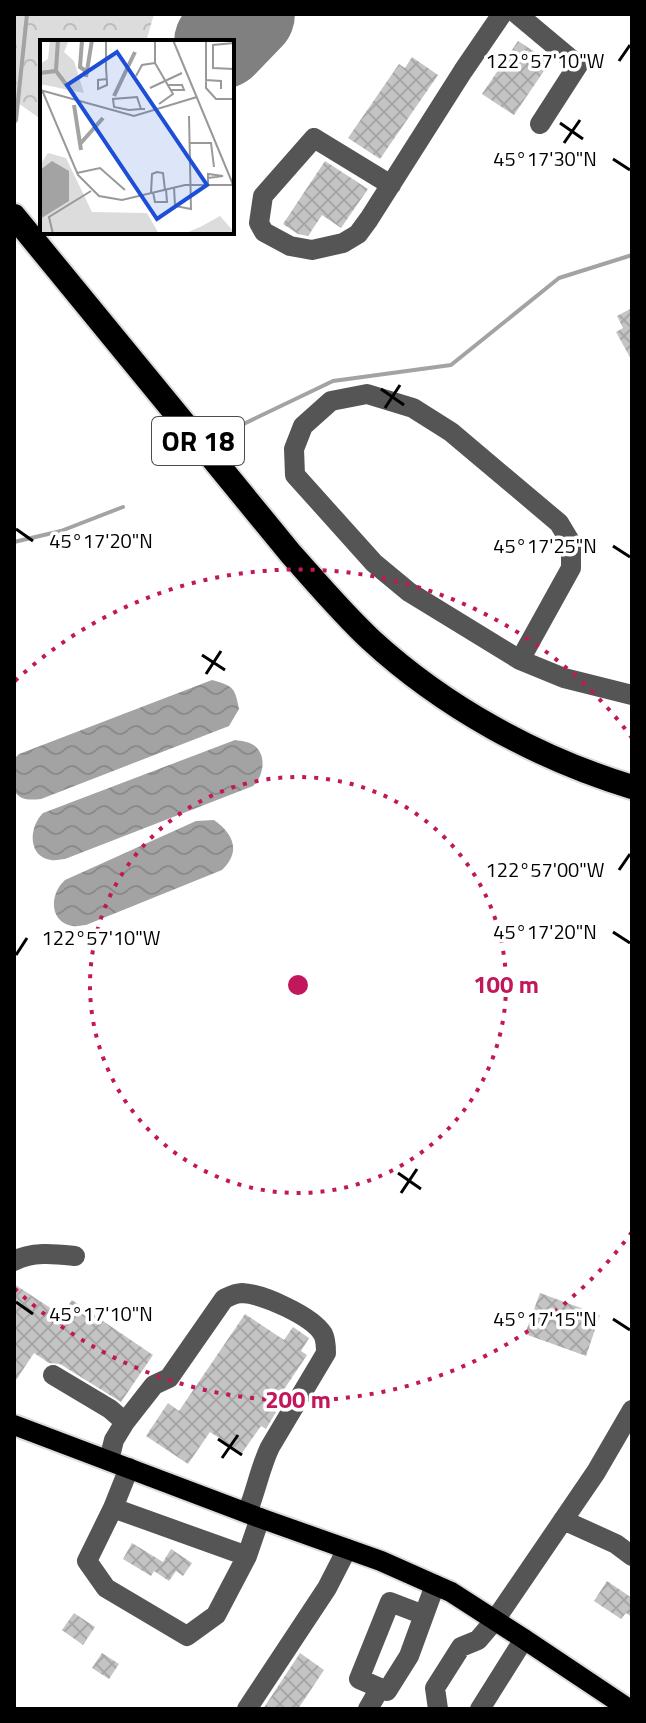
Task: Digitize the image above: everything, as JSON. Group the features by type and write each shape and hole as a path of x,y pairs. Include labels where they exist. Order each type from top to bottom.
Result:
{"highway":[{"name":"OR 18","path":"14,216 291,554 371,640 417,678 466,712 574,766 632,787"}],"main road":[{"path":"14,1425 347,1549 451,1592 629,1709"}],"street":[{"path":"391,185 314,138 263,196 259,223 264,232 290,246 312,250 343,243 358,234 391,185 502,14"},
{"path":"517,14 578,65 540,124"},
{"path":"520,660 571,568 571,543 559,523 451,432 413,408 367,394 331,401 303,426 294,449 295,475 374,563 409,592 520,660 564,678 632,695"},
{"path":"14,1261 19,1257 48,1254 75,1256"},
{"path":"109,1460 114,1440 125,1422 154,1385 169,1378 224,1299 244,1293 286,1307 310,1320 322,1332 326,1353 264,1461 255,1492 247,1556 216,1615 187,1636 106,1588 87,1561 129,1468"},
{"path":"53,1375 110,1409 125,1422"},
{"path":"438,1709 435,1688 461,1647 478,1640 495,1620 596,1472 632,1410"},
{"path":"113,1508 247,1556"},
{"path":"563,1520 616,1544 632,1556"},
{"path":"247,1709 327,1588 347,1549"},
{"path":"424,1615 390,1602 359,1679 387,1691 409,1656 435,1585"},
{"path":"480,1709 524,1639"},
{"path":"368,1709 380,1688"}],"green space":[{"path":"14,14 154,14 147,40 40,40 40,119 14,100"}],"water":[{"path":"212,680 232,688 236,696 239,709 229,726 41,799 29,800 14,791 14,759 19,754"},
{"path":"235,740 254,745 262,756 261,772 253,786 65,859 43,857 34,847 33,833 43,813"},
{"path":"214,820 226,831 233,844 232,857 222,870 86,925 73,926 59,919 54,899 65,880 196,821"}],"building":[{"path":"518,41 550,62 514,115 482,94"},
{"path":"412,57 438,75 380,159 348,138 399,64 405,68"},
{"path":"325,161 368,189 341,228 322,215 308,236 298,234 283,224"},
{"path":"632,308 632,361 616,332 623,328 617,316"},
{"path":"14,1284 61,1315 72,1300 153,1355 121,1402 60,1364 49,1363 34,1353 14,1383"},
{"path":"540,1293 600,1315 586,1356 525,1334"},
{"path":"245,1314 284,1340 293,1327 309,1338 301,1351 307,1355 271,1409 276,1412 266,1429 261,1426 242,1453 210,1432 188,1464 146,1436 168,1403 179,1411"},
{"path":"132,1543 163,1562 171,1549 192,1563 183,1576 176,1571 169,1581 154,1571 151,1576 123,1559"},
{"path":"607,1581 632,1598 632,1617 626,1613 621,1619 594,1601"},
{"path":"74,1613 95,1627 83,1645 62,1630"},
{"path":"102,1653 119,1664 109,1679 92,1668"},
{"path":"300,1653 324,1670 298,1709 263,1709"}],"waterway":[{"path":"14,123 27,14"},
{"path":"235,428 333,381 451,365 559,278 632,255"},
{"path":"14,542 61,531 123,507"}],"runway":[{"path":"223,40 248,14"}]}
